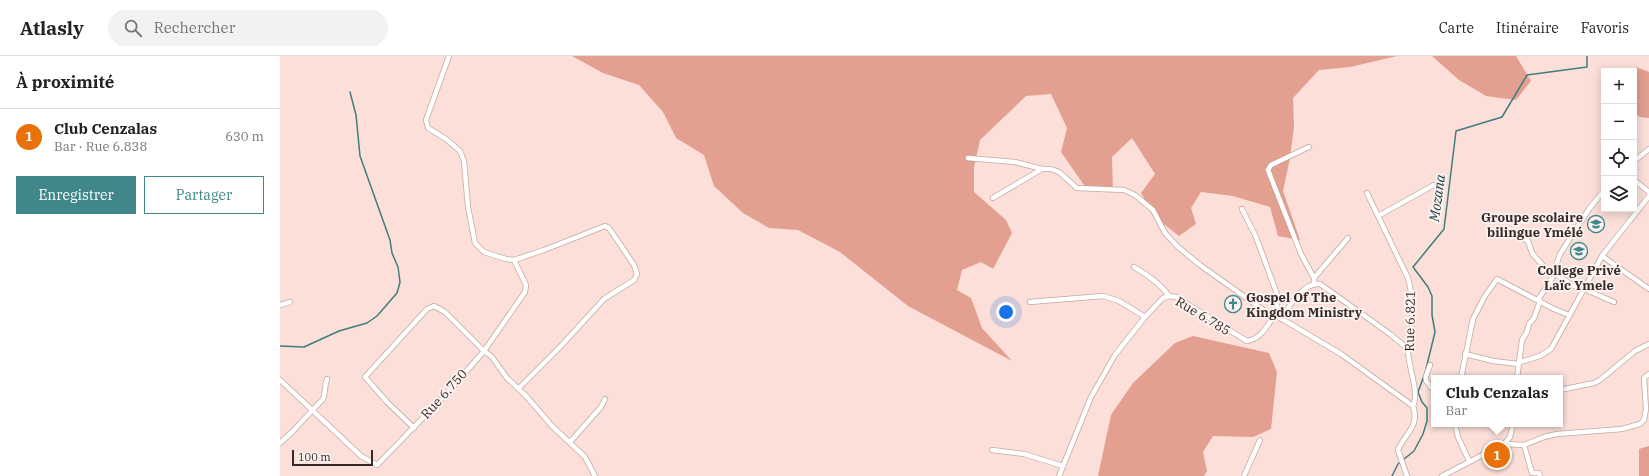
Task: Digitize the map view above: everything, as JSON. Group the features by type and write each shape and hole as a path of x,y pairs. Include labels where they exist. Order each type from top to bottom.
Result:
{"street":[{"path":"449,56 426,120 428,128 446,139 460,151 464,160 468,207 475,244 484,252 514,260 605,226 609,228 634,265 637,274 634,280 604,299 560,347 519,388"},
{"path":"1309,147 1271,165 1268,170 1301,254 1314,281 1390,334 1408,349"},
{"path":"1637,159 1649,149"},
{"path":"968,158 1015,162 1042,169 1051,169 1059,172 1077,188 1124,190 1135,194 1152,210 1165,233 1178,247 1200,265 1278,317 1341,354 1413,406"},
{"path":"993,198 1042,169"},
{"path":"1637,182 1649,192"},
{"path":"1378,216 1434,185"},
{"name":"Rue 6.821","path":"1367,193 1408,278 1411,288 1411,334 1408,349 1414,387 1413,406 1415,414 1414,424 1398,450 1407,476"},
{"path":"1517,375 1522,340 1527,332 1529,324 1534,318 1540,301 1539,298 1554,274 1557,261 1568,241 1589,209 1601,194"},
{"path":"1465,354 1493,362 1519,363 1548,352 1561,333 1569,315 1602,256 1649,196"},
{"path":"1242,209 1256,237 1277,294 1278,317"},
{"path":"1511,234 1528,241 1532,253 1554,274 1583,290 1614,302"},
{"path":"1278,317 1314,281 1348,238"},
{"path":"1602,256 1649,289"},
{"name":"Rue 6.750","path":"280,380 361,456 377,465 414,428 484,351 525,292 526,284 514,260"},
{"path":"1134,267 1152,279 1164,289 1169,296"},
{"path":"1462,375 1472,319 1494,281 1500,280 1554,309 1569,315"},
{"path":"1030,302 1102,296 1119,301 1145,317"},
{"name":"Rue 6.785","path":"1058,476 1091,397 1115,355 1145,317 1163,298 1169,296 1176,297 1248,341 1253,340 1278,317"},
{"path":"280,305 290,302"},
{"path":"414,428 386,402 365,377 387,351 427,309 434,306 445,312 492,357 507,378 519,388 552,426 585,457 595,476"},
{"path":"1563,389 1594,383 1600,380 1635,351 1649,344"},
{"path":"1430,365 1426,380 1431,387"},
{"path":"1504,444 1524,445 1544,437 1557,434 1636,426 1644,420 1646,408 1644,378 1649,374"},
{"path":"280,443 323,400 325,394 324,388 327,379"},
{"path":"570,442 601,407 605,399"},
{"path":"1456,427 1458,437 1469,461"},
{"path":"1442,476 1504,444 1510,437 1512,427"},
{"path":"1244,476 1260,440"},
{"path":"1524,445 1532,473 1540,475"},
{"path":"992,450 1024,454 1063,466"}],"shaded area":[{"path":"572,56 1397,56 1350,67 1319,70 1293,98 1294,127 1290,158 1283,191 1300,240 1278,236 1270,207 1233,196 1201,192 1191,208 1196,224 1179,236 1155,217 1141,193 1155,174 1132,138 1112,157 1113,192 1086,188 1061,152 1067,128 1051,94 1026,96 980,140 974,167 974,192 1006,220 1012,233 993,269 981,262 962,270 957,290 971,298 982,328 1012,361 908,306 840,252 798,230 769,228 743,213 714,186 704,155 676,138 663,112 639,85 603,73"},
{"path":"1432,56 1516,56 1531,81 1516,100 1486,96 1459,80"},
{"path":"1636,68 1649,72 1649,118 1640,117 1637,115"},
{"path":"1193,336 1269,353 1277,372 1271,429 1253,437 1213,436 1203,452 1207,471 1204,476 1098,476 1111,415 1133,383 1175,343"},
{"path":"1649,446 1649,476 1639,476 1639,449"}],"waterway":[{"name":"Mozana","path":"1392,476 1398,464 1414,451 1423,434 1427,421 1427,408 1422,402 1418,392 1425,373 1435,332 1432,315 1432,296 1428,287 1413,267 1444,229 1456,131 1502,117 1527,75 1587,67 1587,56"},
{"path":"280,346 304,347 339,331 367,323 377,316 397,293 400,282 398,267 360,156 356,115 350,92"}],"place":[{"name":"Groupe scolaire bilingue Ymélé","path":"1596,224"},
{"name":"College Privé Laïc Ymele","path":"1579,251"},
{"name":"Gospel Of The Kingdom Ministry","path":"1233,304"},
{"name":"Club Cenzalas","path":"1497,455"}]}
